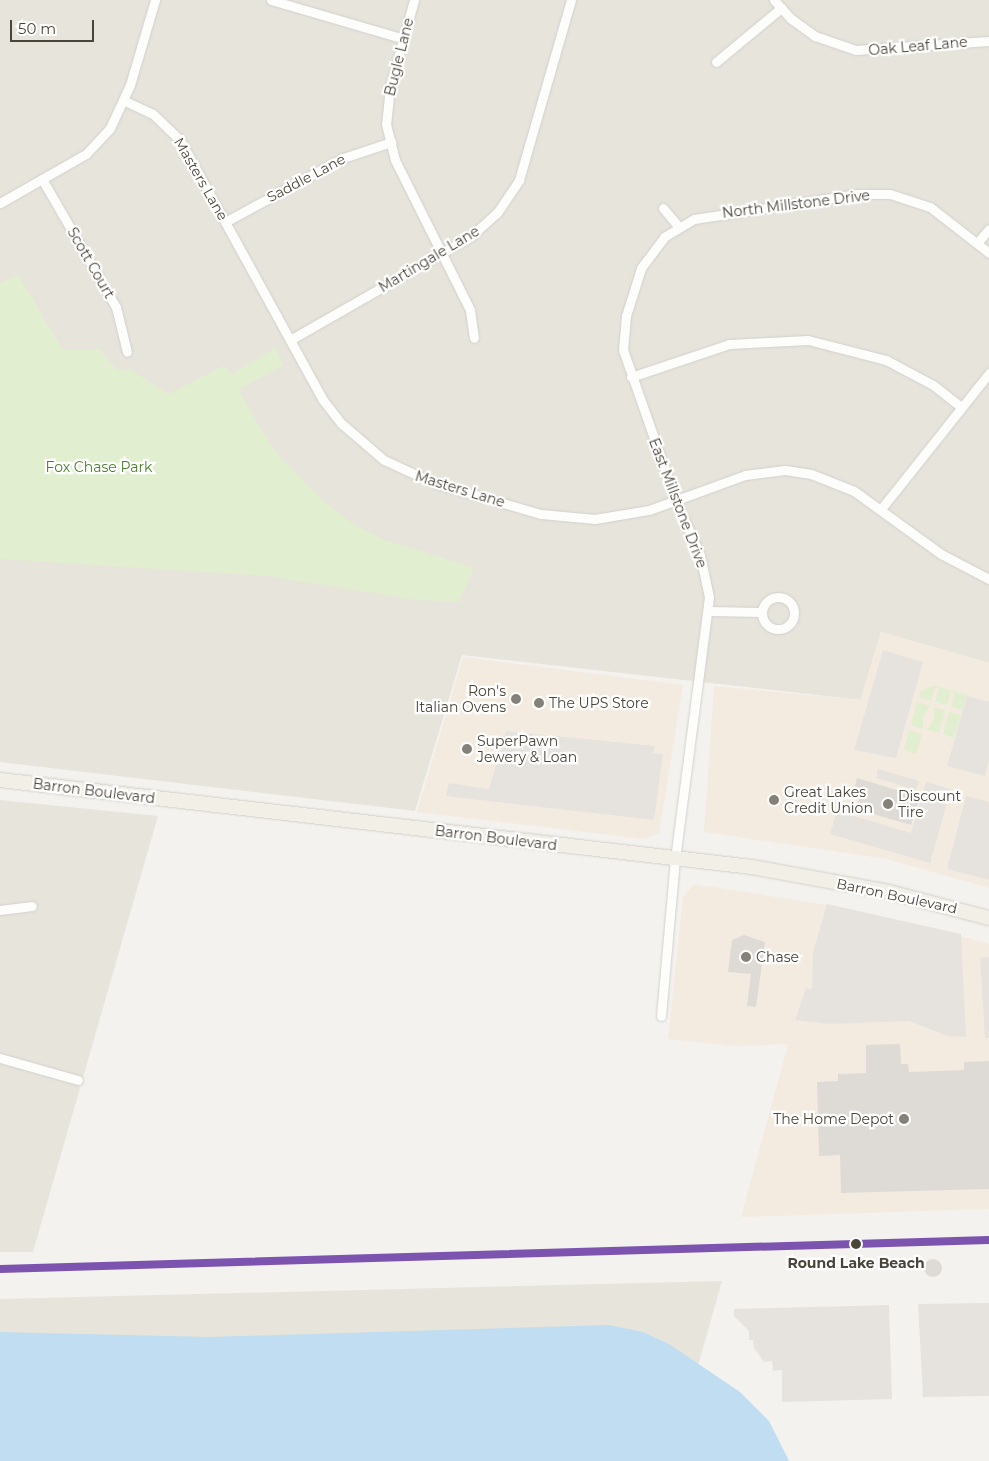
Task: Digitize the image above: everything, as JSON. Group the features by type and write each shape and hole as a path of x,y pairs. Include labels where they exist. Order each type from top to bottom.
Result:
{"main road":[{"name":"Barron Boulevard","path":"0,780 752,867 889,892 989,918"}],"street":[{"path":"0,204 100,141 125,101 155,0"},
{"path":"270,0 404,39"},
{"name":"Bugle Lane","path":"414,0 388,103 390,142 404,180 470,310 474,338"},
{"name":"Martingale Lane","path":"290,340 442,253 481,229 497,213 519,180 571,0"},
{"name":"Oak Leaf Lane","path":"774,0 815,36 856,50 888,51 989,41"},
{"path":"716,62 781,8"},
{"name":"Masters Lane","path":"125,101 153,114 180,140 323,400 342,424 384,460 408,473 562,518 622,517 676,501 745,475 785,470 833,481 881,509 941,554 989,579"},
{"name":"Saddle Lane","path":"225,222 343,158 390,142"},
{"name":"Scott Court","path":"42,179 116,307 127,352"},
{"name":"North Millstone Drive","path":"678,226 717,214 873,193 930,207 989,253"},
{"path":"663,208 678,226"},
{"name":"East Millstone Drive","path":"660,1016 675,859 708,612 700,555 676,501 631,377 623,333 637,279 651,250 678,226"},
{"path":"978,243 989,229"},
{"path":"631,377 729,344 808,340 886,360 933,385 961,407"},
{"path":"881,509 989,373"},
{"path":"708,612 762,612"},
{"path":"0,910 32,906"},
{"path":"0,1058 78,1080"}],"shaded area":[{"path":"0,0 989,0 989,663 881,632 861,700 462,655 415,811 0,762"},
{"path":"881,632 989,663 989,888 886,859 704,832 714,686 860,700"},
{"path":"883,650 923,662 896,758 854,750"},
{"path":"463,657 683,685 659,833 644,839 417,812"},
{"path":"967,696 989,702 989,760 985,776 947,766"},
{"path":"506,731 655,746 653,753 663,754 654,820 446,796 449,783 489,789"},
{"path":"878,769 919,781 916,790 876,778"},
{"path":"926,782 951,789 930,863 830,834 837,811 911,833"},
{"path":"966,796 989,802 989,880 947,869"},
{"path":"0,800 158,816 33,1252 0,1252"},
{"path":"694,884 827,905 925,926 989,944 989,1209 741,1217 788,1044 734,1046 668,1039 683,897"},
{"path":"827,904 961,934 966,1037 947,1036 909,1021 830,1024 795,1020 806,988 812,989 813,953"},
{"path":"989,957 989,1038 985,1038 980,958"},
{"path":"722,1281 671,1461 0,1461 0,1299"},
{"path":"989,1303 989,1396 923,1397 918,1304"},
{"path":"889,1305 892,1399 782,1402 782,1370 773,1371 772,1361 764,1362 754,1348 753,1340 749,1340 749,1331 734,1316 734,1309"}],"green space":[{"name":"Fox Chase Park","path":"18,275 63,350 100,350 117,370 131,370 169,394 225,365 231,375 275,348 283,365 238,390 273,449 324,502 355,525 382,539 474,568 459,602 417,600 267,576 0,559 0,283"},
{"path":"933,686 971,696 967,696 962,710 951,707 954,693 951,692 947,705 935,702 939,688 935,688 931,701 919,697 921,691"},
{"path":"917,702 930,706 923,716 923,729 911,725"},
{"path":"934,707 945,710 939,733 927,730 934,719"},
{"path":"949,712 961,715 954,738 943,734"},
{"path":"909,730 922,734 916,754 904,750"}],"water":[{"path":"609,1325 643,1332 669,1344 740,1392 769,1421 789,1461 0,1461 0,1332 209,1337"}],"building":[{"name":"Discount Tire","path":"857,778 920,797 911,825 856,809 859,799 852,796"},
{"name":"Chase","path":"744,935 765,942 756,1007 747,1006 751,974 728,972 732,940"},
{"name":"The Home Depot","path":"900,1044 901,1064 908,1064 909,1072 964,1070 964,1062 989,1061 989,1189 841,1193 840,1155 819,1156 817,1082 838,1081 838,1074 866,1073 866,1045"},
{"path":"933,1259 939,1262 942,1268 939,1274 933,1277 927,1274 924,1268 927,1262"}],"transit line":[{"path":"0,1269 989,1240"}],"place":[{"name":"Ron's Italian Ovens","path":"516,699"},
{"name":"The UPS Store","path":"539,703"},
{"name":"SuperPawn Jewery & Loan","path":"467,749"},
{"name":"Great Lakes Credit Union","path":"774,800"},
{"name":"Discount Tire","path":"888,804"},
{"name":"Chase","path":"746,957"},
{"name":"The Home Depot","path":"904,1119"},
{"name":"Round Lake Beach","path":"856,1244"}]}
